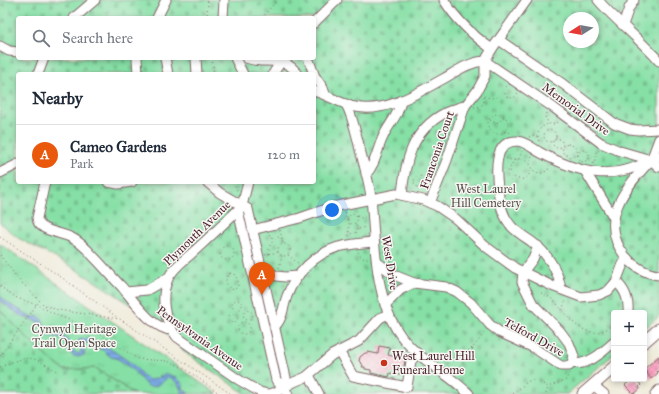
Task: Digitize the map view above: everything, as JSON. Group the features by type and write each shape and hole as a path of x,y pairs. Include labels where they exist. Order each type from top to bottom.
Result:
{"main road":[{"path":"647,339 659,329"},
{"path":"582,394 611,370"}],"street":[{"path":"76,16 95,0"},
{"path":"159,16 166,0"},
{"path":"223,16 224,0"},
{"path":"316,21 337,0"},
{"path":"444,0 452,14 463,27 492,49"},
{"path":"316,92 346,104 373,108 401,100 444,79 467,65 485,61 527,0"},
{"path":"598,0 612,16 645,45 659,61"},
{"path":"623,25 629,8 634,0"},
{"name":"Memorial Drive","path":"499,40 563,84 614,123 638,130 659,129"},
{"path":"0,46 9,51 16,52"},
{"path":"39,72 43,60"},
{"path":"138,60 138,72"},
{"path":"166,60 168,72"},
{"path":"196,60 196,72"},
{"path":"236,60 242,72"},
{"path":"253,60 260,62 282,60 295,72"},
{"path":"274,72 282,60"},
{"path":"309,60 313,72"},
{"name":"Memorial Drive","path":"485,61 558,110 601,143 655,158"},
{"name":"Franconia Court","path":"430,203 445,167 467,103 484,80 486,71 485,61"},
{"path":"316,79 323,88 325,94"},
{"path":"366,174 372,167 383,136 400,108 401,100"},
{"name":"Franconia Court","path":"402,195 406,164 412,148 420,134 434,120 467,103"},
{"name":"West Drive","path":"346,104 352,120 371,199 377,262 386,309 401,336 417,354 451,378 469,394"},
{"path":"659,139 655,158 624,193 619,201 614,218 616,239 622,252 627,258 645,272 659,275"},
{"path":"565,291 552,265 543,252 538,246 518,233 509,223 503,210 498,189 497,160 503,146 519,141 549,157 583,171 601,173 623,171 634,168 655,158"},
{"path":"655,158 659,167"},
{"path":"0,173 16,165"},
{"path":"583,171 614,218"},
{"name":"Pennsylvania Avenue","path":"45,184 37,218 38,223 44,228 65,234 76,240 92,254 154,322 165,329 172,330 181,340 239,380 260,392 268,394 286,391 294,382 309,375 339,351 359,341 380,318 386,309"},
{"path":"209,184 240,208 248,209 286,378 286,391"},
{"path":"247,184 240,208 276,380 286,391"},
{"path":"252,230 278,224 343,204 390,195 402,195 430,203 443,210 456,219 489,249 522,272 582,297 599,295 608,291 616,282 627,258"},
{"name":"Plymouth Avenue","path":"126,292 147,290 168,278 180,264 240,208"},
{"path":"274,327 278,323 288,293 301,272 316,258 327,252 350,245 363,243 375,245"},
{"path":"522,272 533,259 538,246"},
{"name":"Telford Drive","path":"377,262 394,275 414,283 452,289 471,303 490,325 501,333 534,348 557,365 563,367 571,364 574,356 572,350 564,336 538,311 529,297 522,282 522,272"},
{"path":"261,269 277,276 285,277 301,272"},
{"name":"Plymouth Avenue","path":"168,278 164,304 166,318 172,330"},
{"path":"616,282 624,291 628,310"},
{"path":"386,309 400,290 414,283"},
{"path":"571,364 578,364 593,358 611,345"},
{"path":"339,351 353,376 407,387 411,361 417,354"},
{"path":"309,375 320,394"},
{"path":"593,385 604,394"},
{"path":"654,394 659,390"}],"path":[{"path":"207,16 208,0"},
{"path":"264,16 277,0"},
{"path":"212,60 214,72"},
{"path":"467,103 473,107 480,107 484,101 482,95 493,98 500,96 508,84 517,82 519,91 515,97 508,97 504,91"},
{"path":"538,138 538,133 541,128 557,122 558,110 548,111 545,115 549,124"},
{"path":"496,115 504,116 508,121 508,127 505,132 496,134 491,130 489,125 490,119 496,115"},
{"path":"490,119 496,123 502,120 504,116"},
{"path":"549,130 553,131 555,138 549,142 544,138 544,134 549,130"},
{"path":"555,138 561,139 563,153 568,156 573,157 578,154 580,150 586,150 589,152 590,156 583,162 578,158 578,154 577,149 568,144 563,145"},
{"path":"553,140 554,147 562,148"},
{"path":"583,171 595,162 597,150 608,146"},
{"path":"512,176 517,179 523,179 530,174 531,158 539,152"},
{"path":"531,168 537,173 545,172 549,167 549,157"},
{"path":"498,189 509,185 512,176 510,167 515,160 522,159 530,164"},
{"path":"421,176 425,179 426,184 423,188 418,188 414,186 414,181 416,177 421,176"},
{"path":"343,204 349,224 348,231 350,245"},
{"path":"348,231 350,233 355,233 358,230 356,215 353,211"},
{"path":"347,220 351,214 356,215"},
{"path":"357,220 361,218"},
{"path":"349,224 356,223"},
{"path":"278,224 283,245"},
{"path":"353,224 360,227"},
{"path":"269,254 269,249 274,239 281,236"},
{"path":"0,237 231,394"},
{"path":"363,243 359,248 358,253 363,259 370,258 375,245"},
{"path":"278,252 279,248 283,245"},
{"path":"283,245 287,245 289,248 290,251 288,255"},
{"path":"228,246 232,248 234,255 231,259 225,260 220,255 220,250 223,247 228,246"},
{"path":"258,256 278,252"},
{"path":"278,252 282,256"},
{"path":"0,255 19,280 39,301 53,309 120,319"},
{"path":"282,256 288,255"},
{"path":"288,255 301,272"},
{"path":"277,276 282,256"},
{"path":"230,273 234,274 238,280 238,286 234,290 229,288 226,283 226,278 230,273"},
{"path":"0,286 11,295 94,330 138,359 167,362 183,367 220,394"},
{"path":"562,310 565,291"},
{"path":"541,293 553,300 578,326 589,332 602,331 611,326"},
{"path":"236,300 240,300 242,304 242,308 238,310 234,309 232,305 236,300"},
{"path":"0,356 39,301"},
{"path":"247,310 253,314 250,319 247,319 244,316 244,312 247,310"},
{"path":"231,314 238,316 238,319 235,322 232,322 229,319 231,314"},
{"path":"242,322 246,323 250,327 249,331 244,334 238,330 239,324 242,322"},
{"path":"451,378 470,353 468,352 470,348 472,349 490,325"},
{"path":"0,367 21,359 29,358 58,372"},
{"path":"548,387 566,380 569,376 571,364"},
{"path":"513,394 531,380 536,380 548,387"},
{"path":"546,394 548,387"}],"green space":[{"name":"West Laurel Hill Cemetery","path":"0,0 659,0 659,316 647,326 647,310 611,310 611,357 567,394 246,394 187,354 158,325 135,307 69,265 18,238 0,223"},
{"path":"245,209 284,378 280,382 241,211"},
{"name":"Cynwyd Heritage Trail Open Space","path":"0,244 217,394 134,394 96,368 64,370 39,350 0,310"},
{"path":"0,310 39,350 64,370 96,368 134,394 0,394"}],"water":[{"path":"0,296 28,316 37,316 42,319 48,331 62,335 69,343 71,349 75,352 79,354 81,352 81,348 77,344 79,340 91,340 121,356 132,364 148,380 156,379 166,374 176,377 183,384 183,389 189,394 183,394 177,382 168,377 156,386 147,386 134,371 123,362 111,357 103,350 81,341 80,343 85,351 84,355 78,357 74,356 61,338 57,336 48,336 42,329 39,322 23,317 0,301"}],"building":[{"name":"West Laurel Hill Funeral Home","path":"379,346 390,348 388,355 405,359 403,374 399,373 399,375 390,373 389,377 371,373 371,370 362,367 363,365 359,361 360,357 368,352 378,354"},
{"path":"659,356 658,373 651,379 647,373 647,366"},
{"path":"628,382 638,382 641,385 639,387 640,389 634,394 625,385"}],"place":[{"name":"Cameo Gardens","path":"262,295"},
{"name":"West Laurel Hill Funeral Home","path":"384,363"}]}
